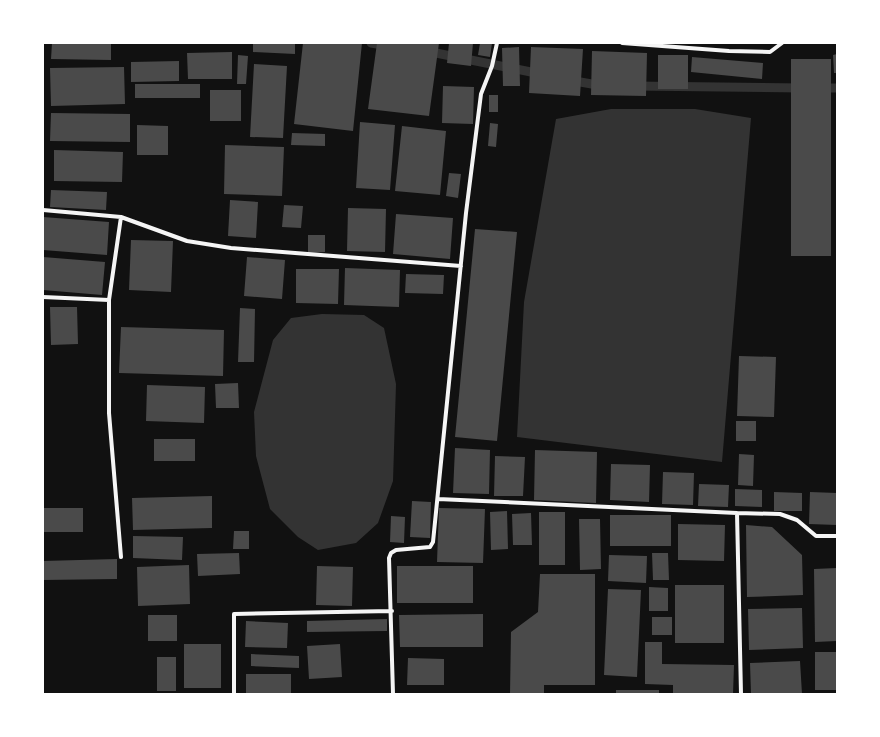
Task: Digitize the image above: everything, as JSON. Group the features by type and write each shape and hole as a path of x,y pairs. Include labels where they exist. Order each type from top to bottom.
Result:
{"street":[{"path":"393,694 392,611 389,558 391,552 396,550 430,547 433,542 480,94 492,66 497,43"},
{"path":"622,43 729,51 770,52 782,43"},
{"path":"43,210 121,217 187,241 231,248 461,266"},
{"path":"121,217 109,300 109,413 121,557"},
{"path":"43,297 109,300"},
{"path":"438,500 780,514 797,520 816,536 837,536"},
{"path":"737,513 741,694"},
{"path":"234,694 234,614 392,611"}],"shaded area":[{"path":"611,109 695,109 751,118 722,462 517,437 524,302 556,119"},
{"path":"322,314 364,315 384,328 396,384 393,481 378,523 356,543 318,550 298,537 270,509 256,456 254,412 273,340 291,318"}],"building":[{"path":"52,43 111,43 111,60 51,59"},
{"path":"253,43 295,43 295,54 253,52"},
{"path":"303,43 362,43 353,131 294,124"},
{"path":"377,43 439,43 429,116 368,109"},
{"path":"449,43 473,43 471,66 447,63"},
{"path":"480,43 492,43 490,57 478,55"},
{"path":"519,47 520,86 503,86 502,48"},
{"path":"531,47 583,49 580,96 529,93"},
{"path":"592,51 647,53 646,96 591,95"},
{"path":"232,52 232,79 188,79 187,53"},
{"path":"837,54 837,73 834,73 833,55"},
{"path":"238,55 248,56 246,84 237,84"},
{"path":"658,55 688,55 688,89 658,89"},
{"path":"692,57 763,63 762,79 691,72"},
{"path":"791,59 831,59 831,256 791,256"},
{"path":"179,61 179,81 131,82 131,62"},
{"path":"254,64 287,66 283,138 250,137"},
{"path":"124,67 125,104 51,106 50,68"},
{"path":"135,84 200,84 200,98 135,98"},
{"path":"443,86 474,87 473,124 442,123"},
{"path":"210,90 241,90 241,121 210,121"},
{"path":"489,95 498,95 498,112 489,112"},
{"path":"51,113 130,114 130,142 50,141"},
{"path":"360,122 395,125 390,190 356,188"},
{"path":"490,123 498,124 496,147 488,146"},
{"path":"137,125 168,126 168,155 137,155"},
{"path":"402,126 446,131 440,195 395,191"},
{"path":"292,133 325,134 325,146 291,145"},
{"path":"225,145 284,147 282,196 224,194"},
{"path":"54,150 123,152 122,182 54,181"},
{"path":"449,173 461,174 458,198 446,196"},
{"path":"51,190 107,192 106,210 50,207"},
{"path":"230,200 258,202 256,238 228,236"},
{"path":"284,205 303,206 301,228 282,227"},
{"path":"348,208 386,209 385,252 347,251"},
{"path":"396,214 453,218 450,259 393,254"},
{"path":"43,217 109,222 107,255 43,250"},
{"path":"475,229 517,232 497,441 455,437"},
{"path":"308,235 325,235 325,252 308,253"},
{"path":"131,240 173,241 171,292 129,290"},
{"path":"43,257 105,262 102,295 43,290"},
{"path":"247,257 285,260 282,299 244,296"},
{"path":"345,268 400,270 399,307 344,305"},
{"path":"296,269 339,269 338,304 296,303"},
{"path":"406,274 444,275 443,294 405,293"},
{"path":"50,307 77,307 78,344 51,345"},
{"path":"240,308 255,309 254,362 238,362"},
{"path":"121,327 224,330 223,376 119,373"},
{"path":"739,356 776,357 774,417 737,416"},
{"path":"238,383 239,408 216,408 215,384"},
{"path":"147,385 205,387 204,423 146,421"},
{"path":"736,421 756,421 756,441 736,441"},
{"path":"154,439 195,439 195,461 154,461"},
{"path":"455,448 490,450 489,494 453,493"},
{"path":"535,450 597,452 596,503 534,500"},
{"path":"739,454 754,455 753,486 738,485"},
{"path":"495,456 525,457 523,496 494,496"},
{"path":"611,464 650,465 649,502 610,500"},
{"path":"663,472 694,473 693,505 662,504"},
{"path":"699,484 729,485 728,507 698,506"},
{"path":"735,489 762,490 762,507 735,506"},
{"path":"774,492 802,493 802,511 774,511"},
{"path":"810,492 837,493 837,525 809,524"},
{"path":"212,496 212,528 133,530 132,498"},
{"path":"412,501 431,502 430,538 410,537"},
{"path":"43,508 83,508 83,532 43,532"},
{"path":"439,508 485,509 483,563 437,562"},
{"path":"507,511 508,549 491,550 490,512"},
{"path":"539,512 565,512 565,565 539,565"},
{"path":"531,513 532,545 513,545 512,514"},
{"path":"610,515 671,515 671,546 610,546"},
{"path":"391,516 405,517 404,543 390,542"},
{"path":"579,519 600,519 601,569 580,570"},
{"path":"678,524 725,525 724,561 678,560"},
{"path":"746,525 772,527 802,555 803,595 747,597"},
{"path":"234,531 249,531 249,549 233,549"},
{"path":"133,536 183,537 182,560 133,558"},
{"path":"239,553 240,574 198,576 197,554"},
{"path":"652,553 668,553 669,580 653,580"},
{"path":"609,555 647,556 646,583 608,581"},
{"path":"117,559 117,579 43,580 43,561"},
{"path":"189,565 190,604 138,606 137,567"},
{"path":"317,566 353,567 352,606 316,605"},
{"path":"397,566 473,566 473,603 397,603"},
{"path":"837,568 837,641 815,642 814,569"},
{"path":"540,574 595,574 595,685 544,685 544,694 510,694 511,632 538,612"},
{"path":"675,585 724,585 724,643 675,643"},
{"path":"649,587 668,588 668,611 649,611"},
{"path":"608,589 641,590 637,677 604,675"},
{"path":"802,608 803,648 749,650 748,609"},
{"path":"483,614 483,647 400,647 399,615"},
{"path":"148,615 177,615 177,641 148,641"},
{"path":"652,617 672,617 672,635 652,635"},
{"path":"387,619 387,631 307,632 307,621"},
{"path":"246,621 288,623 287,648 245,647"},
{"path":"645,642 662,642 662,664 734,665 733,694 673,694 673,685 645,684"},
{"path":"184,644 221,644 221,688 184,688"},
{"path":"340,644 342,677 309,679 307,646"},
{"path":"815,652 837,652 837,690 815,690"},
{"path":"251,654 299,656 299,668 251,666"},
{"path":"157,657 176,657 176,691 157,691"},
{"path":"408,658 444,659 444,685 407,685"},
{"path":"800,661 802,694 751,694 750,663"},
{"path":"246,674 291,674 291,694 246,694"},
{"path":"616,690 659,690 659,694 616,694"}],"waterway":[{"path":"371,43 389,46"},
{"path":"426,51 541,74"},
{"path":"569,80 603,86"},
{"path":"634,86 803,88"},
{"path":"820,88 837,88"}]}
